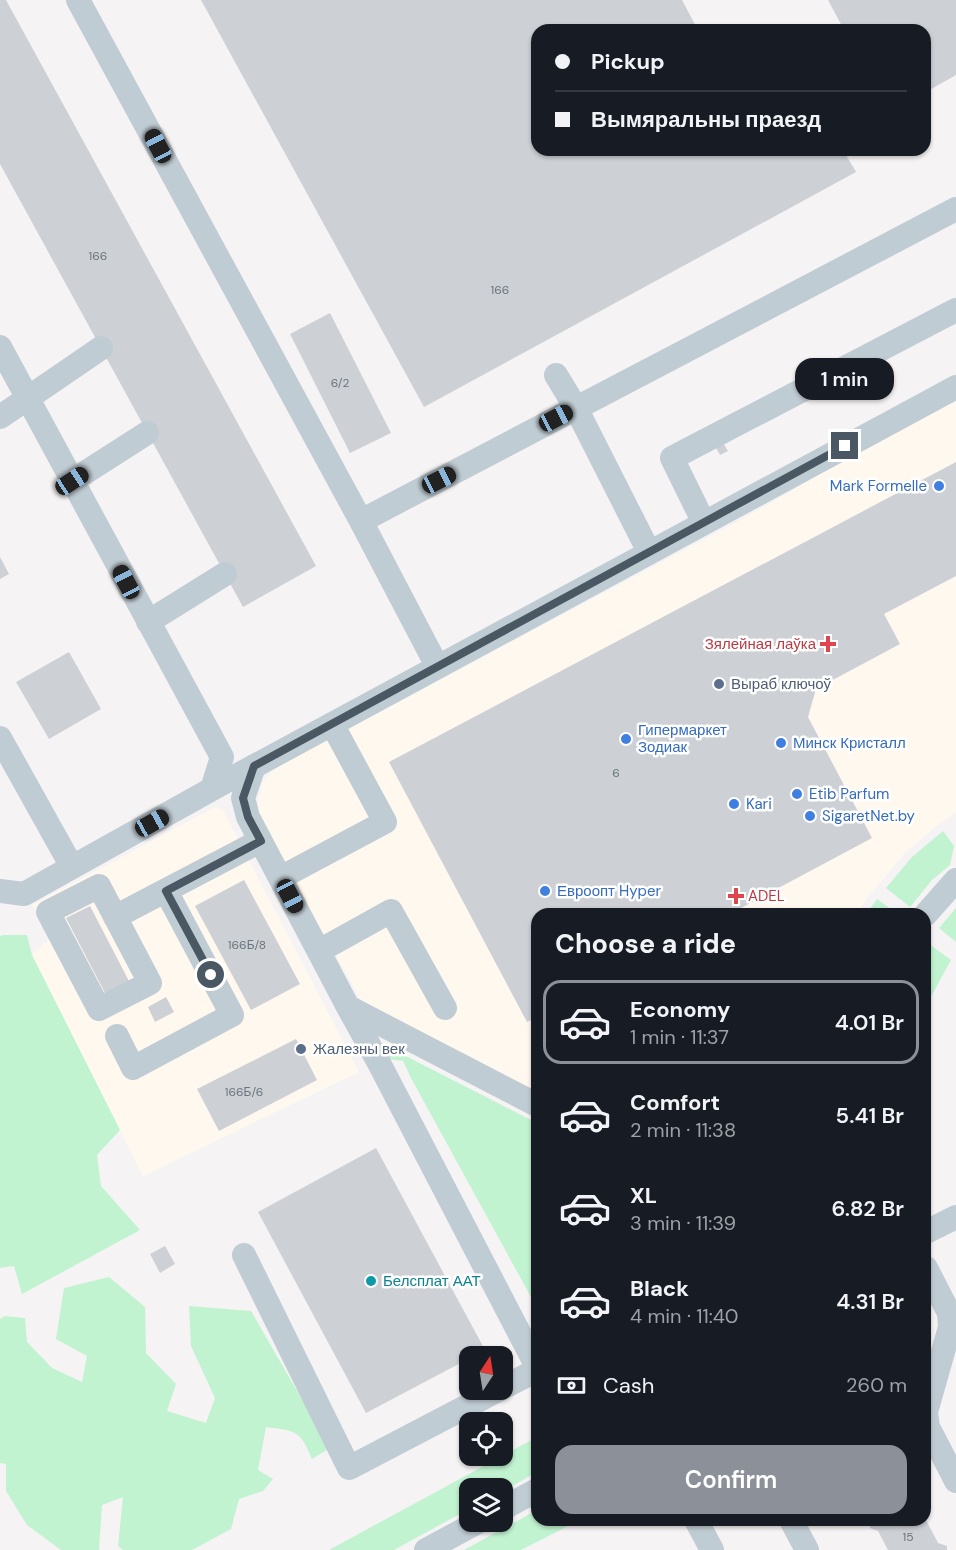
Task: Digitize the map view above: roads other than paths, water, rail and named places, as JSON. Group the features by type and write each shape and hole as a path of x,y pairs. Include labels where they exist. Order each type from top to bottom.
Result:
{"street":[{"path":"78,0 361,521 437,666"},
{"path":"361,521 956,209"},
{"path":"707,521 704,523 672,458 956,310"},
{"path":"0,347 148,622 238,775 248,817 531,1356"},
{"path":"0,417 101,348"},
{"path":"556,375 576,408 649,552"},
{"path":"0,891 24,894 437,666 956,387"},
{"path":"72,481 147,433"},
{"path":"148,622 225,574"},
{"path":"280,878 385,822 332,724"},
{"path":"0,738 72,867"},
{"path":"115,917 261,841"},
{"path":"931,908 956,880"},
{"path":"99,886 115,917 150,983 99,1010 48,912 99,886"},
{"path":"117,1036 133,1068 232,1015 166,891"},
{"path":"319,951 392,911 445,1008"},
{"path":"348,1007 531,1102"},
{"path":"931,1229 956,1216"},
{"path":"244,1255 350,1467 478,1400"},
{"path":"931,1278 949,1313 950,1328 931,1394"},
{"path":"513,1381 531,1371"},
{"path":"931,1433 956,1481"},
{"path":"513,1503 531,1493"},
{"path":"699,1526 712,1550"},
{"path":"794,1526 807,1550"},
{"path":"426,1550 460,1532"}],"place":[{"name":"Mark Formelle","path":"939,486"},
{"name":"Зялейная лаўка","path":"828,644"},
{"name":"Выраб ключоў","path":"719,684"},
{"name":"Гипермаркет Зодиак","path":"626,739"},
{"name":"Минск Кристалл","path":"781,743"},
{"name":"Etib Parfum","path":"797,794"},
{"name":"Kari","path":"734,804"},
{"name":"SigaretNet.by","path":"810,816"},
{"name":"Евроопт Hyper","path":"545,891"},
{"name":"ADEL","path":"736,896"},
{"name":"Жалезны век","path":"301,1049"},
{"name":"Белсплат ААТ","path":"371,1281"}]}
